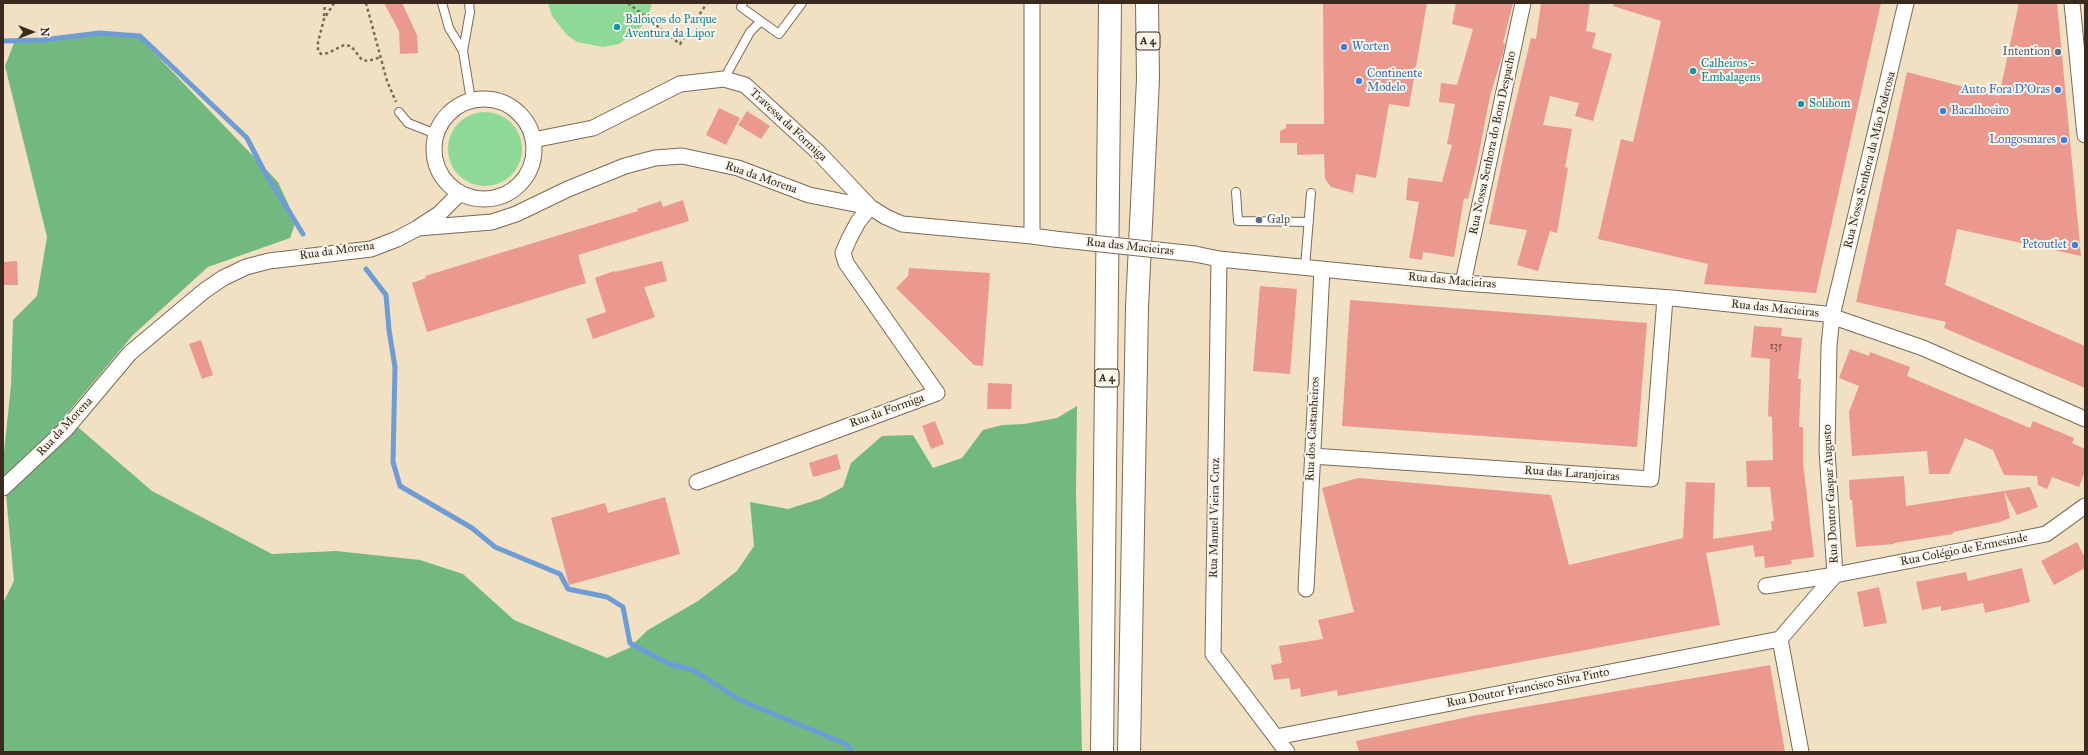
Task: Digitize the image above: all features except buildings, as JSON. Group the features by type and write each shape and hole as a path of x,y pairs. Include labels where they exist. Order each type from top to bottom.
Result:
{"highway":[{"name":"A 4","path":"1102,752 1110,3"},
{"name":"A 4","path":"1130,752 1137,307 1148,79 1147,3"}],"street":[{"path":"870,207 886,218 902,224 1032,236 1032,3"},
{"name":"Rua Nossa Senhora do Bom Despacho","path":"1463,283 1523,3"},
{"name":"Rua Nossa Senhora da Mão Poderosa","path":"1832,316 1906,3"},
{"path":"2072,3 2085,136"},
{"name":"Travessa da Formiga","path":"533,140 593,128 680,84 724,79 745,85 819,153 870,207"},
{"path":"471,100 493,100 503,102 517,111 527,124 533,140 533,156 528,172 519,184 506,194 490,198 475,198 460,193 446,182 437,168 434,151 436,134 443,119 455,107 471,100"},
{"name":"Rua da Morena","path":"3,488 66,429 130,353 204,291 224,278 246,267 269,261 371,249 398,239 418,228 492,222 516,214 568,189 625,166 656,158 682,156 738,168 809,195 870,207"},
{"path":"418,228 439,214 460,193"},
{"name":"Rua da Formiga","path":"697,482 937,393 846,263 843,253 858,222 870,207"},
{"name":"Rua das Macieiras","path":"1032,236 1195,254 1219,259 1463,283 1665,298 1818,313 1832,316 1923,348 2085,419"},
{"name":"Rua Manuel Vieira Cruz","path":"1219,259 1213,654 1287,752"},
{"name":"Rua dos Castanheiros","path":"1306,589 1322,269"},
{"name":"Rua das Laranjeiras","path":"1312,456 1651,479 1665,298"},
{"name":"Rua Doutor Gaspar Augusto","path":"1832,316 1829,346 1827,450 1835,575"},
{"name":"Rua Colégio de Ermesinde","path":"1766,586 1835,575 2046,534 2085,506"},
{"path":"1801,752 1780,639 1835,575"},
{"name":"Rua Doutor Francisco Silva Pinto","path":"1276,737 1780,639"}],"lane":[{"path":"442,3 449,28 463,50"},
{"path":"469,3 470,12 463,50 471,100"},
{"path":"743,3 741,7 760,22 779,34 802,3"},
{"path":"724,79 750,32 760,22"},
{"path":"399,112 408,123 418,129 436,134"},
{"path":"1236,192 1238,220 1308,222"},
{"path":"1305,267 1311,193"}],"path":[{"path":"325,3 324,18 318,42 318,51 321,54 328,53 344,45 351,46 362,60 368,61 381,57"},
{"path":"324,18 334,3"},
{"path":"366,3 387,81 399,112"},
{"path":"628,3 648,17 680,44 707,3"}],"green space":[{"path":"548,3 652,3 648,17 641,27 619,44 603,47 577,42 567,35 552,16"},
{"path":"88,34 122,35 140,38 278,182 296,221 290,238 208,267 133,335 65,416 152,491 272,554 336,551 420,560 463,574 514,620 607,658 629,648 648,630 698,601 737,571 754,546 750,502 788,509 820,499 843,487 851,463 882,436 913,435 933,468 962,458 983,430 1002,425 1024,424 1057,418 1077,406 1076,492 1082,752 3,752 3,603 14,581 3,462 11,385 13,320 37,296 47,237 5,66 14,43"},
{"path":"485,112 499,115 511,123 519,135 522,149 519,163 511,175 499,183 485,186 471,183 459,175 451,163 448,149 451,135 459,123 471,115"}],"waterway":[{"path":"3,41 43,40 99,33 140,36 247,138 263,169 303,234"},
{"path":"366,269 386,295 389,330 395,367 393,462 400,486 472,528 495,547 560,574 568,589 607,597 623,607 630,643 669,664 693,670 740,700 846,744 852,752"}],"place":[{"name":"Baloiços do Parque Aventura da Lipor","path":"617,27"},
{"name":"Worten","path":"1344,47"},
{"name":"Intention","path":"2058,52"},
{"name":"Calheiros - Embalagens","path":"1693,71"},
{"name":"Continente Modelo","path":"1359,81"},
{"name":"Auto Fora D'Oras","path":"2058,90"},
{"name":"Solibom","path":"1801,104"},
{"name":"Bacalhoeiro","path":"1943,111"},
{"name":"Longosmares","path":"2064,140"},
{"name":"Galp","path":"1259,220"},
{"name":"Petoutlet","path":"2075,245"}]}
